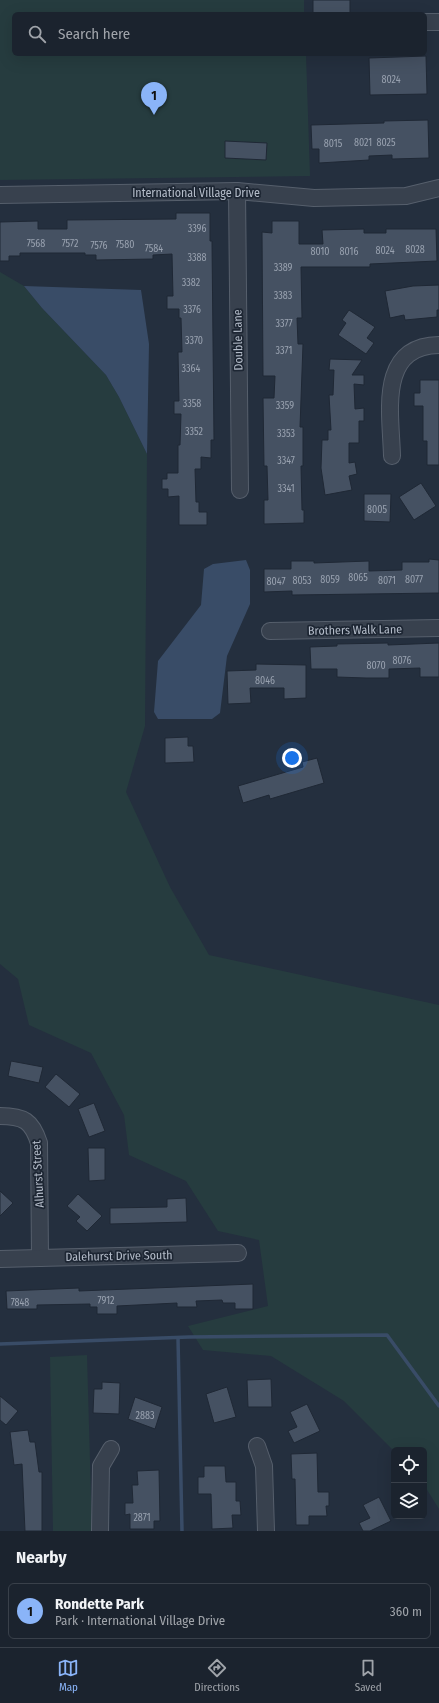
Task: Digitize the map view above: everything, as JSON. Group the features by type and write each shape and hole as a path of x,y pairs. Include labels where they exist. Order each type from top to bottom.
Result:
{"street":[{"path":"427,22 439,22"},
{"name":"International Village Drive","path":"0,195 237,191 314,198 406,196 439,188"},
{"name":"Double Lane","path":"237,191 240,490"},
{"path":"392,456 391,388 393,376 400,361 414,350 439,345"},
{"name":"Brothers Walk Lane","path":"270,631 439,628"},
{"name":"Alhurst Street","path":"0,1116 11,1116 24,1119 34,1128 39,1143 40,1258"},
{"name":"Dalehurst Drive South","path":"0,1259 238,1253"},
{"path":"257,1446 264,1466 266,1531"},
{"path":"100,1531 101,1466 111,1449"}],"green space":[{"path":"0,0 304,0 304,12 12,12 12,56 306,56 310,176 0,180"},
{"path":"0,272 24,286 42,308 106,375 119,397 147,454 145,726 126,792 170,887 209,955 439,1005 439,1509 427,1490 427,1447 391,1448 344,1401 271,1356 203,1350 188,1326 268,1306 259,1240 218,1231 186,1181 129,1155 124,1115 91,1053 29,1025 18,979 0,964"},
{"path":"87,1355 92,1531 53,1531 50,1357"}],"water":[{"path":"24,286 141,290 149,344 147,454 119,397 106,375 42,308"},
{"path":"246,560 250,570 250,604 227,656 220,713 212,719 158,719 154,712 158,661 201,605 204,569 213,564"}],"building":[{"path":"313,0 350,0 350,12 313,12"},
{"path":"426,56 427,94 370,95 369,58"},
{"path":"428,120 429,158 392,159 392,155 369,156 369,160 319,163 319,149 312,149 311,125"},
{"path":"225,141 267,143 266,160 225,158"},
{"path":"176,213 210,213 210,241 212,241 214,440 211,440 211,458 201,457 201,469 195,469 196,502 199,502 199,512 207,512 207,525 179,525 179,496 168,497 168,489 162,489 162,479 167,479 167,473 178,473 178,445 180,445 181,414 174,414 174,401 179,401 178,352 182,352 181,318 179,318 179,309 167,309 167,296 173,296 172,254 153,255 153,259 96,260 96,255 85,255 85,253 20,253 20,256 9,256 9,261 0,261 0,222 38,221 38,229 67,229 67,220 176,219"},
{"path":"272,221 299,221 299,244 323,244 322,230 364,229 364,233 386,233 386,229 436,229 437,261 370,264 370,267 301,267 302,318 297,318 298,344 303,344 300,427 303,427 303,466 301,466 302,510 304,510 304,523 264,524 264,500 268,500 267,466 264,466 263,398 274,398 275,376 263,376 262,232 272,233"},
{"path":"439,285 439,310 437,310 437,317 405,320 404,315 390,318 385,291 413,286"},
{"path":"349,310 375,327 367,338 374,343 366,354 338,335 346,323 342,320"},
{"path":"330,359 362,360 352,375 364,375 364,385 354,384 355,409 364,408 364,421 359,421 359,443 349,443 349,463 355,462 357,474 349,476 352,490 325,495 321,468 322,440 328,440 328,430 331,430 329,395 333,395 334,370 329,370"},
{"path":"420,380 439,380 439,465 427,465 427,441 423,441 423,406 414,406 414,393 420,393"},
{"path":"421,483 436,506 414,520 399,497"},
{"path":"364,494 391,494 390,522 364,521"},
{"path":"429,559 439,560 439,593 292,595 292,591 264,592 264,569 291,569 291,561 314,561 314,563 369,561 369,571 402,570 402,562 429,562"},
{"path":"388,643 388,645 439,643 439,677 420,677 420,668 389,669 389,678 337,677 337,669 311,669 310,647 337,646 337,644"},
{"path":"256,664 306,665 306,698 284,699 284,688 250,688 251,703 228,704 227,671 256,670"},
{"path":"188,737 188,746 193,746 194,762 165,763 165,738"},
{"path":"317,758 324,783 270,799 269,795 243,803 238,786 303,767 302,762"},
{"path":"11,1061 43,1067 39,1083 8,1076"},
{"path":"56,1074 80,1094 69,1107 45,1087"},
{"path":"94,1103 105,1131 89,1137 78,1109"},
{"path":"88,1148 105,1148 105,1180 89,1181"},
{"path":"0,1191 13,1203 0,1216"},
{"path":"78,1194 102,1216 87,1231 76,1221 80,1217 67,1206"},
{"path":"186,1198 187,1222 110,1224 110,1208 167,1207 167,1199"},
{"path":"253,1284 253,1309 235,1309 235,1303 223,1303 222,1300 196,1301 197,1307 177,1307 177,1303 117,1306 117,1314 97,1314 97,1307 90,1307 90,1304 37,1305 37,1309 7,1309 6,1291 79,1288 79,1291"},
{"path":"271,1379 272,1407 248,1407 247,1380"},
{"path":"102,1382 120,1383 119,1414 93,1413 94,1389 102,1389"},
{"path":"227,1387 236,1417 214,1423 206,1394"},
{"path":"0,1396 18,1411 6,1425 0,1420"},
{"path":"135,1397 162,1407 155,1429 128,1419"},
{"path":"307,1404 320,1431 294,1443 288,1431 297,1427 290,1412"},
{"path":"28,1430 30,1442 35,1442 39,1472 42,1472 42,1531 25,1531 22,1464 14,1465 10,1432"},
{"path":"317,1453 318,1492 329,1492 329,1506 326,1506 327,1516 309,1516 309,1525 296,1525 295,1479 292,1479 291,1454"},
{"path":"204,1466 225,1466 226,1482 236,1482 236,1501 240,1501 241,1515 232,1515 233,1528 212,1529 211,1494 198,1494 198,1477 204,1477"},
{"path":"159,1470 160,1521 154,1521 154,1529 130,1529 130,1514 125,1515 125,1503 133,1503 132,1485 138,1485 137,1471"},
{"path":"379,1497 391,1521 370,1531 363,1531 359,1523 370,1518 363,1505"}],"waterway":[{"path":"0,1344 189,1337 387,1335 439,1406"},
{"path":"178,1338 182,1531"}],"place":[{"name":"Rondette Park","path":"154,115"}]}
